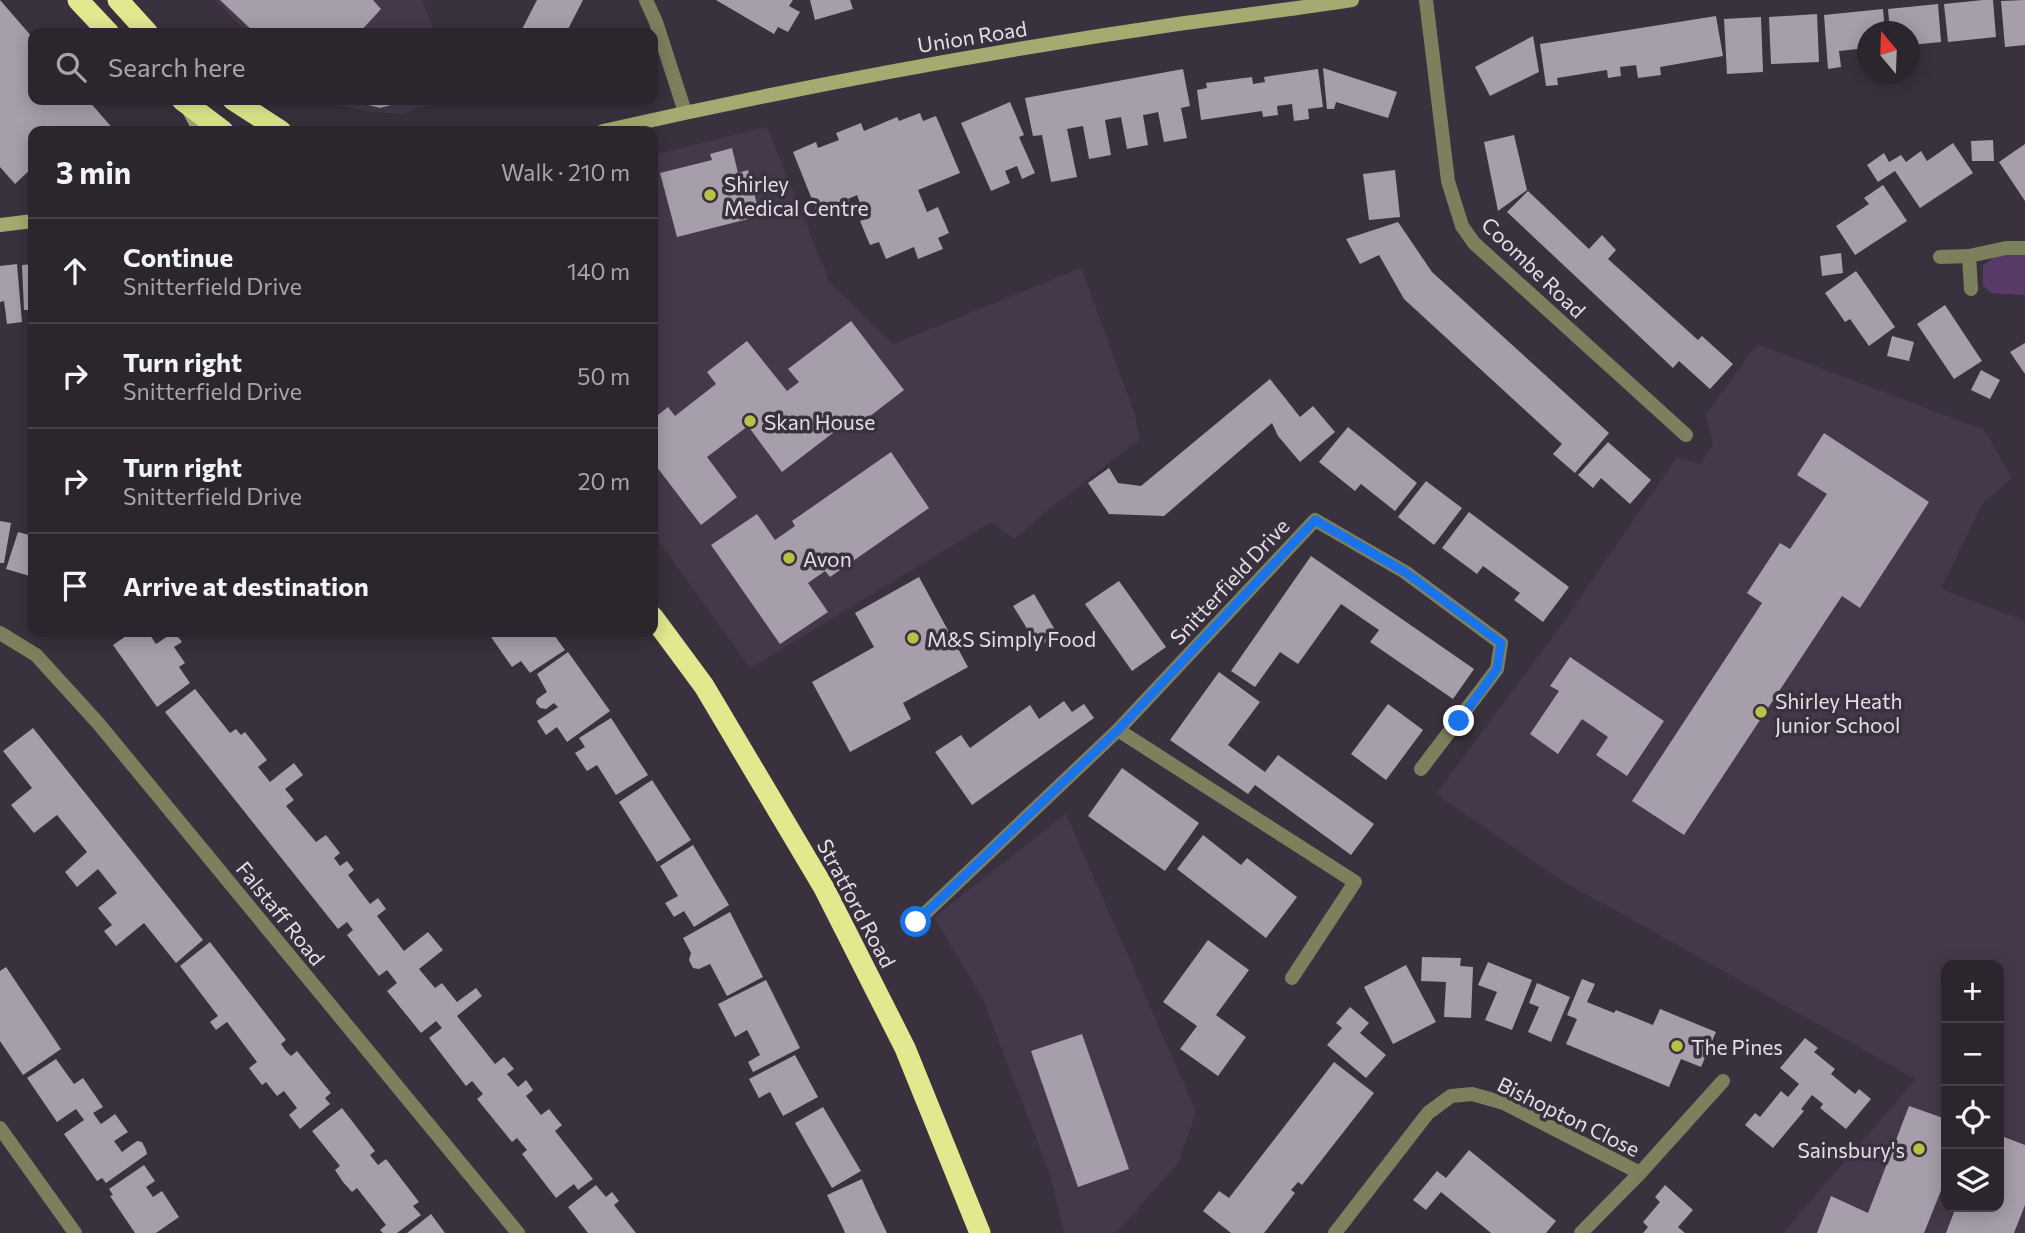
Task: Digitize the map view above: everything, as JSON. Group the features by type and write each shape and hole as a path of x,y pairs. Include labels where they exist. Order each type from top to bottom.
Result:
{"highway":[{"path":"78,0 104,28"},
{"path":"118,0 143,28"},
{"path":"188,105 216,126"},
{"path":"241,105 273,126"},
{"name":"Stratford Road","path":"658,624 704,687 824,888 905,1048 980,1233"}],"street":[{"path":"646,0 658,28"},
{"name":"Union Road","path":"625,126 929,64 1177,24 1352,0"},
{"name":"Coombe Road","path":"1426,0 1448,181 1462,226 1474,243 1686,435"},
{"path":"658,28 685,112"},
{"path":"185,105 197,126"},
{"path":"0,225 28,221"},
{"path":"1940,257 2025,248"},
{"path":"1969,256 1971,289"},
{"name":"Snitterfield Drive","path":"916,922 1118,730 1315,520 1405,572 1501,643 1497,669 1421,769"},
{"name":"Falstaff Road","path":"0,633 36,655 98,723 518,1233"},
{"path":"1118,730 1355,882 1292,978"},
{"name":"Bishopton Close","path":"1581,1233 1640,1173 1723,1081"},
{"name":"Bishopton Close","path":"1335,1233 1428,1114 1451,1096 1472,1094 1504,1103 1640,1173"},
{"path":"0,1128 75,1233"}],"shaded area":[{"path":"215,0 422,0 433,28 242,28"},
{"path":"341,105 427,105 403,114 366,112"},
{"path":"767,127 830,283 893,344 1081,268 1134,412 1140,439 1014,539 991,522 750,668 658,540 658,154"},
{"path":"2025,254 2025,295 1991,293 1983,286 1983,265 1998,255"},
{"name":"Shirley Heath Junior School","path":"1757,344 1984,430 2012,478 1982,504 1941,589 2025,621 2025,1233 1783,1233 1916,1079 1561,880 1436,794 1558,630 1677,457 1700,464 1713,445 1706,415"},
{"path":"1066,814 1196,1112 1178,1163 1116,1233 1064,1233 1051,1178 983,999 934,917"}],"building":[{"path":"0,0 28,32 28,105 92,105 111,126 28,126 28,172 15,184 0,167"},
{"path":"220,0 373,0 381,9 364,28 250,28"},
{"path":"537,0 583,0 569,28 523,28"},
{"path":"716,0 793,0 789,6 800,12 788,32 778,27 774,34"},
{"path":"810,0 850,0 853,9 815,20"},
{"path":"1993,0 1996,37 1948,42 1944,4"},
{"path":"2025,0 2025,45 2005,47 2001,1"},
{"path":"1938,4 1941,42 1920,44 1920,21 1889,21 1888,9"},
{"path":"1883,9 1884,21 1857,21 1857,49 1839,51 1841,67 1828,69 1824,15"},
{"path":"1817,14 1819,62 1771,64 1769,17"},
{"path":"1716,16 1723,56 1660,67 1661,75 1638,78 1636,65 1620,67 1621,76 1608,78 1607,70 1557,78 1558,85 1546,86 1540,44"},
{"path":"1761,17 1763,72 1727,74 1724,19"},
{"path":"1533,36 1539,72 1490,96 1475,67"},
{"path":"1323,68 1397,92 1388,118 1336,102 1334,109 1327,109"},
{"path":"1183,69 1190,106 1181,108 1187,138 1164,142 1158,112 1143,115 1148,145 1127,149 1121,117 1105,120 1111,155 1089,159 1083,126 1067,129 1077,177 1051,182 1042,135 1033,136 1025,98"},
{"path":"1318,69 1323,107 1308,109 1309,119 1294,121 1292,104 1277,106 1278,115 1263,117 1262,111 1201,120 1197,90 1207,88 1206,83 1252,77 1253,84 1265,82 1264,77"},
{"path":"1010,102 1024,135 1019,137 1035,173 1022,179 1017,166 1005,171 1010,183 991,191 961,123"},
{"path":"368,105 391,105 380,108"},
{"path":"920,113 923,121 936,116 960,173 918,190 927,212 938,207 949,233 938,238 943,249 918,259 914,247 886,259 879,242 870,245 860,221 866,219 857,195 848,199 852,209 832,217 828,208 817,212 793,152 816,142 818,148 839,140 836,133 861,123 864,131 897,117 899,121"},
{"path":"1514,135 1527,190 1498,211 1484,142"},
{"path":"1993,140 1994,161 1972,161 1971,141"},
{"path":"1953,143 1973,173 1920,208 1895,171 1878,182 1867,165 1884,153 1889,162 1901,155 1906,162 1921,151 1927,161"},
{"path":"2025,144 2025,201 1999,162"},
{"name":"Shirley Medical Centre","path":"732,148 738,173 748,170 760,216 677,237 660,173 712,160 710,154"},
{"path":"1395,170 1400,217 1369,220 1363,174"},
{"path":"1883,185 1907,221 1855,255 1836,226 1869,204 1864,198"},
{"path":"1528,191 1589,249 1602,235 1616,250 1608,259 1698,340 1702,336 1733,364 1710,389 1679,361 1673,368 1507,212"},
{"path":"1398,222 1432,272 1609,433 1575,473 1553,454 1562,444 1404,299 1379,255 1360,264 1346,239"},
{"path":"1841,253 1843,273 1822,276 1820,256"},
{"path":"17,264 22,322 7,324 4,301 0,302 0,266"},
{"path":"28,264 28,310 24,310 22,265"},
{"path":"1856,271 1895,327 1869,346 1850,319 1845,322 1825,293"},
{"path":"1945,305 1982,361 1954,379 1917,324"},
{"name":"Skan House","path":"851,321 904,390 861,423 855,416 782,472 748,426 707,457 737,497 701,525 658,469 658,415 668,407 675,416 716,384 707,372 747,341 787,391 799,382 788,369"},
{"path":"1892,336 1914,342 1909,361 1887,356"},
{"path":"2025,343 2025,374 2010,352"},
{"path":"1981,370 2000,380 1990,399 1971,390"},
{"path":"1270,379 1300,417 1313,406 1335,432 1300,462 1278,436 1272,423 1164,516 1109,514 1088,483 1109,468 1118,483 1141,486"},
{"path":"1348,427 1417,483 1395,511 1361,484 1355,491 1319,462"},
{"path":"1824,433 1929,502 1860,608 1842,596 1684,835 1632,801 1762,603 1747,593 1780,543 1790,549 1827,494 1797,475"},
{"path":"1608,442 1651,480 1630,504 1601,478 1593,488 1578,475"},
{"name":"Avon","path":"891,452 929,508 830,577 825,571 808,583 828,612 780,644 711,545 757,514 775,540 795,526 792,521"},
{"path":"1426,481 1462,508 1434,545 1398,517"},
{"path":"1469,512 1569,587 1543,622 1514,600 1520,593 1483,566 1477,574 1442,548"},
{"path":"0,521 11,523 4,563 0,563"},
{"path":"18,532 28,535 28,576 6,569"},
{"path":"1311,556 1474,669 1453,699 1370,642 1379,630 1341,604 1298,664 1280,652 1255,687 1231,671"},
{"path":"919,577 968,667 903,703 911,719 850,752 812,682 874,647 855,613"},
{"path":"1119,581 1166,647 1132,671 1085,604"},
{"path":"1034,594 1058,635 1038,646 1013,606"},
{"path":"125,637 151,637 156,644 166,637 178,637 182,642 174,647 185,663 179,667 190,683 157,707 113,645"},
{"path":"491,637 556,637 565,650 530,673 521,661 512,667"},
{"path":"568,652 610,711 567,742 557,727 546,735 537,721 558,707 554,703 546,709 540,708 536,703 537,699 547,692 537,674"},
{"path":"1570,657 1664,721 1627,776 1596,755 1608,737 1582,719 1558,754 1530,734 1559,691 1550,686"},
{"path":"1219,672 1260,702 1228,745 1265,772 1278,755 1374,824 1351,855 1255,785 1248,794 1170,740"},
{"path":"195,689 230,733 236,729 241,735 245,732 267,760 258,767 270,782 294,763 303,775 285,789 294,800 286,806 316,842 326,835 340,853 334,858 340,866 347,861 354,870 348,875 370,904 378,898 386,909 377,916 404,951 428,932 443,950 419,969 435,988 442,983 457,1002 476,988 482,996 457,1016 495,1064 504,1057 514,1069 507,1074 518,1087 526,1080 533,1090 526,1096 541,1115 549,1109 562,1125 555,1131 593,1179 578,1190 574,1184 556,1198 522,1154 527,1150 517,1138 512,1142 477,1099 483,1094 472,1081 466,1086 429,1038 442,1028 436,1021 421,1033 387,991 397,983 387,970 379,976 347,935 353,930 347,922 338,929 165,712"},
{"path":"1064,701 1072,712 1084,704 1094,718 972,805 935,752 961,735 970,748 1030,705 1039,719"},
{"path":"1388,704 1423,730 1386,780 1351,754"},
{"path":"611,718 648,775 616,795 597,765 587,771 575,753 585,747 579,738"},
{"path":"33,728 203,940 176,963 144,923 116,946 104,931 112,925 98,908 117,893 98,869 77,887 65,872 87,852 57,815 34,833 11,805 32,788 3,751"},
{"path":"1122,768 1199,823 1165,871 1088,816"},
{"path":"652,780 691,840 657,862 619,802"},
{"path":"1203,835 1241,865 1247,858 1297,897 1266,938 1177,869"},
{"path":"693,845 729,905 694,927 684,911 674,917 665,903 678,896 660,866"},
{"path":"730,912 763,977 727,996 710,964 699,969 693,968 689,960 691,953 683,938"},
{"path":"1208,940 1249,970 1216,1015 1246,1037 1218,1076 1180,1049 1197,1026 1163,1002"},
{"path":"210,942 286,1040 281,1044 286,1051 291,1056 297,1051 331,1093 325,1098 330,1104 300,1129 289,1115 297,1108 284,1091 277,1096 266,1082 262,1085 249,1068 257,1062 227,1022 216,1030 210,1022 218,1016 180,966"},
{"path":"1422,957 1461,958 1460,966 1473,967 1471,1018 1444,1017 1446,982 1421,981"},
{"path":"1488,962 1532,980 1512,1030 1485,1020 1497,992 1478,985"},
{"path":"1406,965 1436,1022 1393,1044 1364,987"},
{"path":"6,967 61,1049 23,1075 0,1041 0,971"},
{"path":"1582,979 1595,984 1587,1002 1614,1013 1616,1010 1653,1025 1660,1009 1716,1032 1701,1067 1681,1059 1669,1087 1566,1044 1577,1019 1567,1015"},
{"path":"766,980 800,1048 753,1072 748,1062 760,1055 747,1030 735,1037 718,1004"},
{"path":"1537,983 1570,997 1551,1042 1528,1032 1539,1007 1529,1003"},
{"path":"1350,1007 1369,1023 1360,1033 1386,1055 1366,1078 1327,1045 1342,1028 1336,1023"},
{"path":"1082,1034 1129,1169 1078,1187 1031,1051"},
{"path":"1805,1038 1818,1048 1814,1052 1835,1069 1831,1074 1855,1094 1859,1089 1871,1099 1846,1129 1820,1108 1823,1104 1812,1095 1801,1109 1804,1111 1773,1148 1745,1125 1755,1113 1760,1117 1781,1091 1788,1097 1799,1084 1780,1068"},
{"path":"795,1055 818,1097 783,1116 770,1092 759,1098 749,1079"},
{"path":"56,1059 74,1084 83,1078 103,1107 93,1113 101,1124 115,1114 128,1132 114,1141 122,1152 137,1141 142,1142 146,1150 147,1154 106,1183 102,1178 97,1181 64,1134 84,1120 76,1109 57,1122 27,1078"},
{"path":"1334,1062 1374,1093 1302,1185 1298,1182 1291,1190 1295,1193 1264,1233 1231,1233 1203,1211 1219,1191 1229,1198"},
{"name":"Sainsbury's","path":"1909,1106 1941,1117 1941,1190 1924,1233 1817,1233 1831,1196 1868,1213"},
{"path":"823,1107 861,1171 832,1188 795,1123"},
{"path":"342,1108 375,1151 370,1155 378,1165 386,1159 419,1202 413,1206 421,1215 397,1233 383,1233 380,1230 386,1225 357,1188 352,1192 343,1182 335,1170 340,1166 312,1131"},
{"path":"2004,1137 2025,1145 2025,1205 2014,1233 1946,1233 1954,1212 2004,1212"},
{"path":"1469,1150 1556,1221 1546,1233 1491,1233 1441,1192 1426,1210 1413,1200 1437,1171 1446,1178"},
{"path":"144,1165 155,1181 146,1187 153,1197 162,1191 179,1217 156,1233 135,1233 110,1196 113,1195 109,1189"},
{"path":"862,1179 887,1233 845,1233 827,1195"},
{"path":"596,1185 606,1197 612,1192 619,1201 614,1205 636,1233 588,1233 568,1207"},
{"path":"1665,1185 1693,1210 1678,1227 1685,1233 1643,1233 1648,1227 1643,1222 1660,1202 1655,1197"},
{"path":"431,1214 445,1233 407,1233"}],"place":[{"name":"Shirley Medical Centre","path":"710,195"},
{"name":"Skan House","path":"750,421"},
{"name":"Avon","path":"789,558"},
{"name":"M&S Simply Food","path":"913,638"},
{"name":"Shirley Heath Junior School","path":"1761,712"},
{"name":"The Pines","path":"1677,1046"},
{"name":"Sainsbury's","path":"1919,1149"}],"route":[{"path":"916,922 1118,730 1315,520 1405,572 1501,643 1497,669 1459,721"}]}
